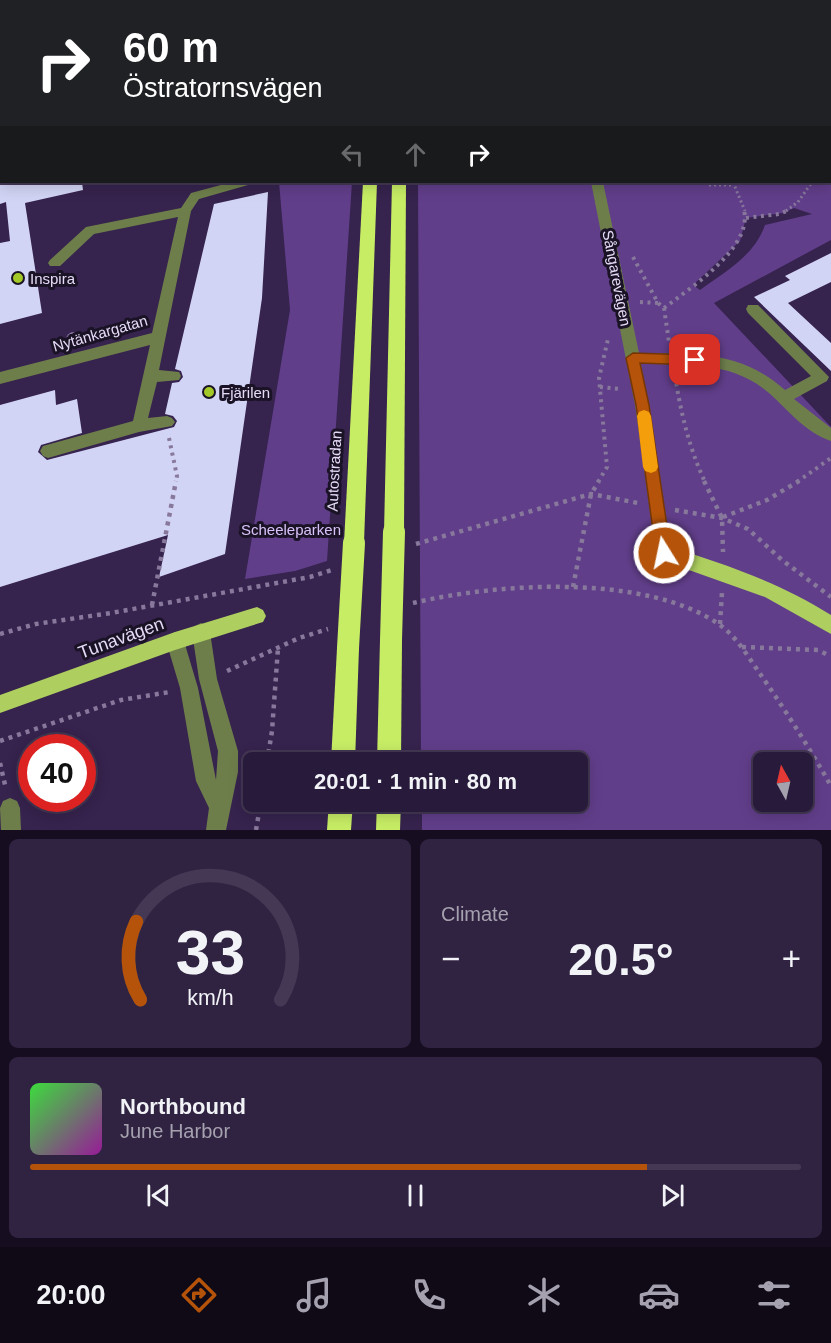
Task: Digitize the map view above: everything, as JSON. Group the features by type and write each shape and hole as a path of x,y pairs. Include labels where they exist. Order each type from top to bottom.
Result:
{"highway":[{"name":"Autostradan","path":"343,752 370,183"},
{"path":"389,752 399,183"},
{"path":"339,830 340,812"},
{"path":"388,830 389,812"}],"main road":[{"path":"664,553 766,589 831,625"},
{"name":"Tunavägen","path":"0,704 175,641 257,615"}],"street":[{"path":"55,263 90,230 185,211 195,196 241,183 239,199"},
{"name":"Sångarevägen","path":"597,183 642,405 664,553"},
{"name":"Nytänkargatan","path":"0,378 158,336 185,211"},
{"path":"753,309 822,377 783,398"},
{"path":"139,426 158,336"},
{"path":"633,358 707,361 738,367 756,375 813,424 831,435"},
{"path":"151,376 174,376"},
{"path":"48,451 139,426 167,422"},
{"path":"201,633 208,680 228,751 228,772 216,830"},
{"path":"175,641 189,688 206,781 219,807"},
{"path":"10,808 11,830"}],"path":[{"path":"664,308 740,241 746,219 734,183 709,185"},
{"path":"746,219 783,213 794,208 811,183"},
{"path":"632,256 658,303 664,308 679,400 692,452 722,518 748,530 831,597"},
{"path":"573,587 591,494 607,467 599,378 610,330"},
{"path":"600,387 615,388"},
{"path":"152,605 177,476 171,449"},
{"path":"722,518 752,509 782,493 831,458"},
{"path":"720,624 741,647 802,734 831,786"},
{"path":"741,647 818,650 828,655"},
{"path":"269,752 278,648"},
{"path":"256,830 259,812"}],"green space":[{"name":"Scheeleparken","path":"279,183 352,183 327,561 295,571 245,579 290,310"},
{"path":"418,183 831,183 831,240 714,303 831,427 831,830 422,830 422,812 588,812 588,752 421,752","holes":["794,208 812,214 765,225 754,246 738,262 700,290 693,285 740,241 746,218 783,213"]}],"building":[{"path":"0,183 82,183 83,190 25,203 42,313 0,324 0,243 10,241 6,202 0,204"},
{"path":"268,192 262,298 225,554 159,577 168,535 0,587 0,405 55,390 56,405 77,399 82,433 41,445 38,452 47,460 174,427 177,421 173,416 165,414 172,383 179,382 183,377 181,371 175,369 214,204"},
{"path":"831,253 831,282 788,303 831,343 831,371 754,297 790,280 785,276"}],"slow traffic":[{"path":"644,416 651,467"}],"place":[{"name":"Inspira","path":"18,278"},
{"name":"Fjärilen","path":"209,392"}],"route":[{"path":"664,553 633,358 695,360"}]}
